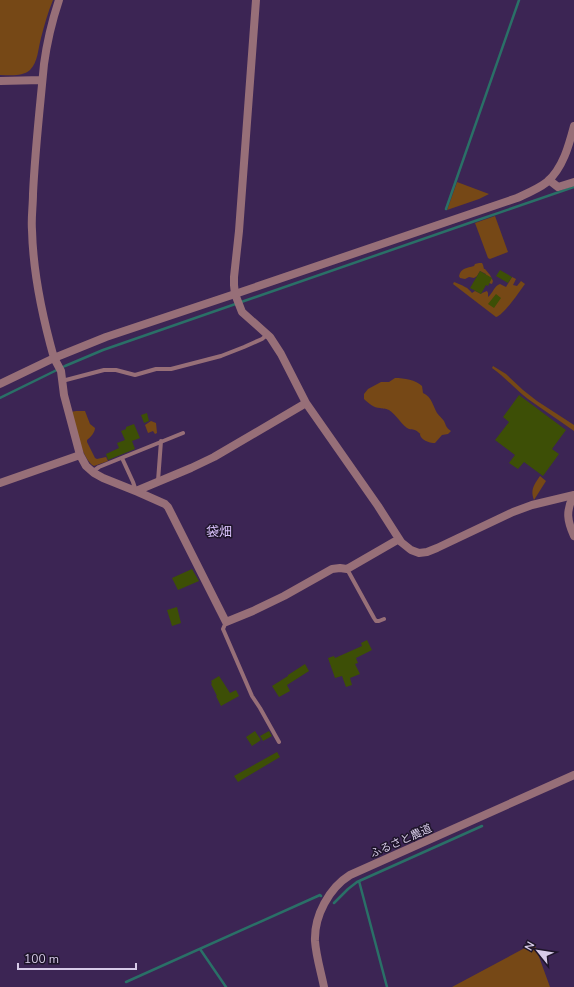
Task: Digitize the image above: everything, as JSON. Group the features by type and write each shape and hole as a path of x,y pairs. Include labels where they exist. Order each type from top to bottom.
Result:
{"street":[{"path":"59,0 50,27 42,80 34,177 32,230 38,286 49,340 58,365 80,454 86,466 92,472 103,478 136,491 165,504 168,507 226,622 284,596 332,569 347,569 399,538"},
{"path":"256,0 239,231 234,277 237,299 242,312 268,334 281,354 306,403 378,506 401,542 411,550 419,553 427,552 513,512 532,505 573,495"},
{"path":"0,81 42,80"},
{"path":"0,384 58,365 106,337 237,299 533,191 549,180 557,171 563,159 574,126"},
{"path":"549,180 558,187 574,182"},
{"path":"136,491 214,457 306,403"},
{"path":"0,483 80,454"},
{"path":"573,495 568,513 569,524 574,536"},
{"name":"ふるさと農道","path":"324,987 315,942 317,923 328,897 342,881 350,875 376,863 574,775"}],"lane":[{"path":"62,381 104,370 116,370 135,375 156,369 171,369 221,356 262,339 268,334"},
{"path":"92,472 97,468 182,433"},
{"path":"158,481 161,441"},
{"path":"122,458 134,482 136,491"},
{"path":"347,569 376,621 384,619"},
{"path":"226,622 223,629 250,692 279,742"}],"shaded area":[{"path":"0,0 53,0 49,9 35,63 30,70 23,74 0,75"},
{"path":"457,182 489,194 447,210"},
{"path":"495,216 508,252 490,259 488,258 475,223"},
{"path":"482,263 484,269 490,275 493,281 492,284 489,283 485,277 486,274 480,271 474,278 460,278 460,273 463,270"},
{"path":"512,277 516,279 513,285 517,286 521,281 525,284 507,308 496,317 453,284 454,282 461,285 472,293 475,291 481,294 487,291 488,297 498,285 500,284 506,287"},
{"path":"493,366 506,374 537,401 574,425 574,431 528,399 492,368"},
{"path":"395,378 402,378 417,382 422,386 423,393 430,399 437,413 444,421 447,428 451,431 448,434 442,435 435,443 427,442 417,431 407,428 389,410 373,406 364,399 364,394 368,389 381,382 389,382"},
{"path":"85,411 90,424 95,428 94,433 87,440 87,442 95,458 106,457 108,461 94,466 86,457 74,425 71,412"},
{"path":"151,421 156,423 157,433 155,434 153,431 148,433 145,425"},
{"path":"540,476 546,481 534,500 534,485"},
{"path":"534,943 550,987 452,987"}],"building":[{"path":"500,270 512,277 508,283 496,276"},
{"path":"480,271 492,278 488,286 486,285 481,294 470,288"},
{"path":"496,294 501,298 494,308 488,304"},
{"path":"519,395 566,430 552,449 559,454 543,476 524,462 518,469 509,463 515,455 495,440 509,422 503,417"},
{"path":"147,413 149,421 144,423 141,415"},
{"path":"134,424 140,438 132,441 135,449 108,460 106,454 119,448 117,443 125,440 121,431"},
{"path":"192,569 199,581 178,590 172,578"},
{"path":"177,607 181,623 172,626 167,610"},
{"path":"367,640 372,650 356,658 358,663 355,664 360,674 350,678 352,685 346,687 342,676 335,678 328,658 334,656 335,658 362,646 361,643"},
{"path":"305,664 309,671 287,685 290,691 279,697 272,686"},
{"path":"219,676 230,693 236,690 239,696 221,706 211,684 211,681"},
{"path":"255,731 261,740 252,746 246,737"},
{"path":"269,731 272,736 263,741 260,736"},
{"path":"277,752 280,757 238,782 234,776"}],"waterway":[{"path":"446,209 519,0"},
{"path":"0,398 65,366 103,350 574,187"},
{"path":"334,903 357,882 482,826"},
{"path":"359,881 387,987"},
{"path":"126,982 320,895 321,896"},
{"path":"200,949 226,987"}],"district":[{"name":"袋畑","path":"219,532"}]}
